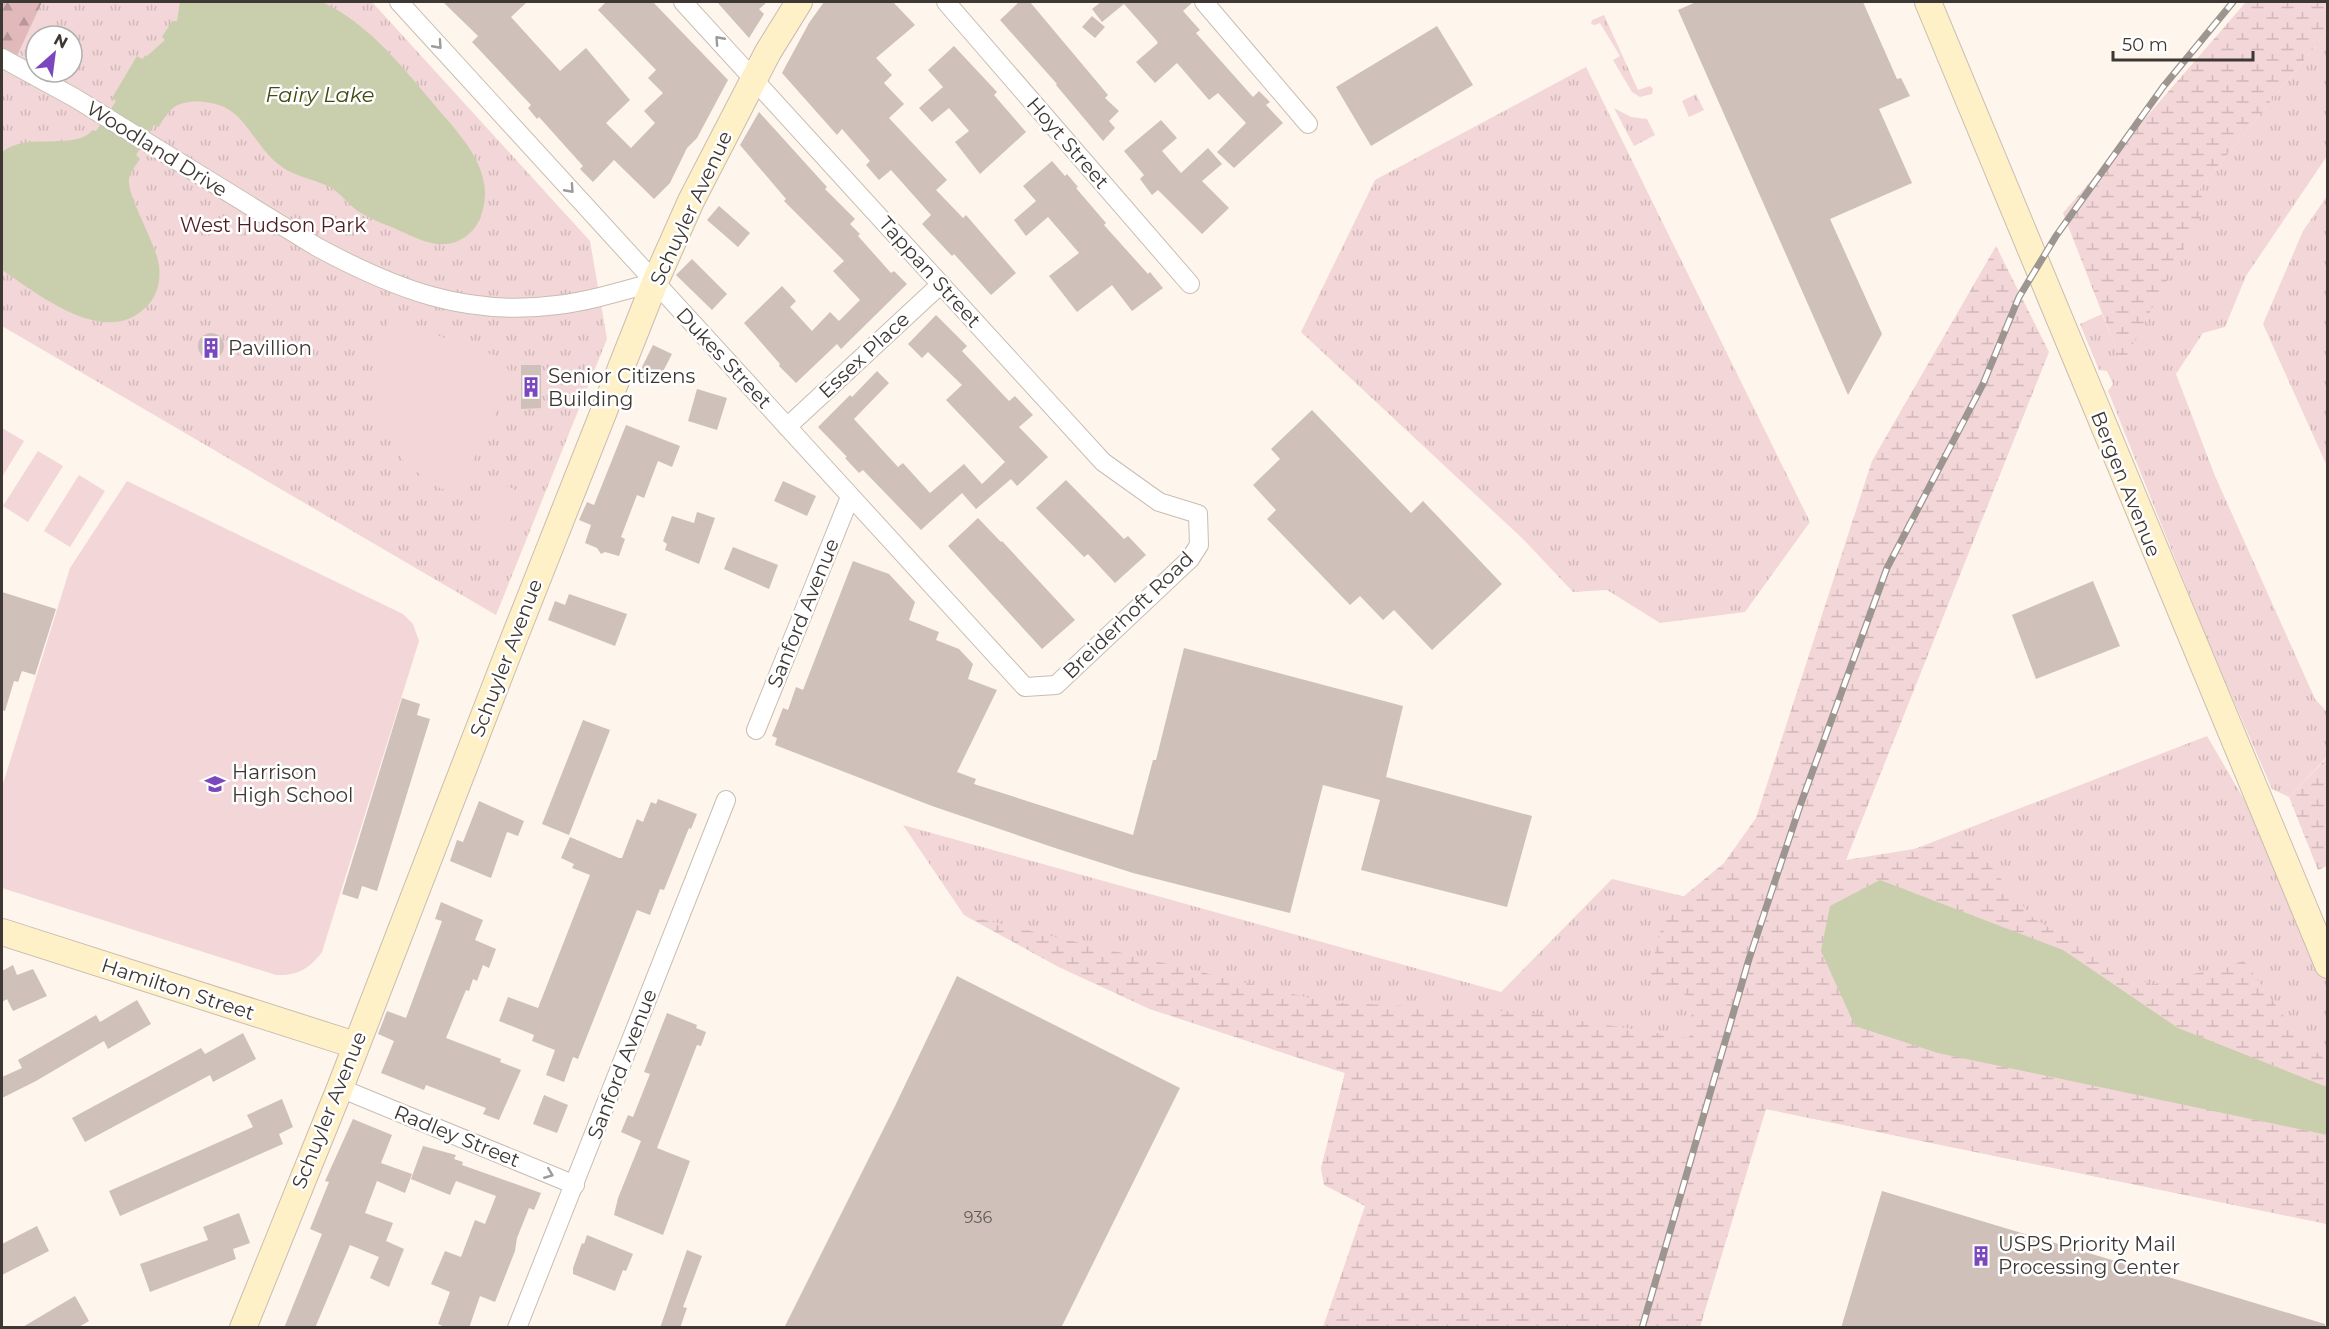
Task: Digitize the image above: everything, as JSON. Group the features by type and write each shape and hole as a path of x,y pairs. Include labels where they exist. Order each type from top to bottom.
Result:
{"main road":[{"name":"Schuyler Avenue","path":"243,1328 340,1088 655,282 687,208 754,79 800,2"},
{"name":"Bergen Avenue","path":"1928,2 2328,965"},
{"name":"Hamilton Street","path":"2,932 355,1045"}],"street":[{"name":"Dukes Street","path":"399,2 1025,687"},
{"name":"Tappan Street","path":"683,2 1103,462 1159,502 1198,514"},
{"name":"Hoyt Street","path":"946,2 1190,284"},
{"path":"1204,2 1308,124"},
{"name":"Woodland Drive","path":"2,58 90,107 338,258 398,286 439,299 486,307 535,307 577,302 655,282"},
{"name":"Essex Place","path":"787,427 941,284"},
{"name":"Sanford Avenue","path":"756,730 850,497"},
{"name":"Breiderhoft Road","path":"1025,687 1056,685 1190,559 1199,545 1198,514"},
{"name":"Sanford Avenue","path":"517,1328 726,800"},
{"name":"Radley Street","path":"340,1088 574,1185"}],"green space":[{"name":"West Hudson Park","path":"2,2 372,2 590,241 607,339 496,615 2,326"},
{"path":"2,2 42,2 32,24 24,24 24,41 15,60 2,61"},
{"path":"2246,2 2327,2 2327,32 2200,188 2204,211 2122,364 2063,213"},
{"path":"1604,15 1638,90 1650,86 1653,89 1652,94 1640,97 1632,92 1613,60 1620,56 1600,23 1591,24 1592,20"},
{"path":"2327,32 2327,156 2246,276 2225,327 2203,333 2176,374 2215,476 2315,699 2327,712 2327,757 2289,797 2272,789 2210,646 2108,391 2113,384 2107,371 2099,370 2080,324 2102,314 2122,363 2200,188"},
{"path":"1586,67 1810,522 1745,612 1660,623 1607,590 1573,592 1523,539 1301,332 1375,180"},
{"path":"1696,94 1704,110 1689,117 1682,101"},
{"path":"1614,108 1631,117 1647,119 1655,135 1634,146"},
{"path":"2327,196 2327,466 2263,324 2303,231"},
{"path":"1996,246 2049,352 1846,860 1969,840 2034,919 2151,985 2244,961 2298,1036 2327,1061 2327,1224 1766,1109 1700,1327 1323,1327 1365,1206 1324,1185 1321,1169 1345,1073 1150,1009 1059,967 964,915 1326,1002 1524,1012 1689,1038 1693,998 1648,979 1666,911 1724,863 1756,818 1872,461"},
{"path":"390,319 502,358 512,377 457,495 431,484 403,460 381,426 375,375 379,345"},
{"path":"2,428 24,441 2,477"},
{"path":"38,451 63,466 28,522 3,506"},
{"path":"79,475 105,491 70,547 44,531"},
{"name":"Harrison High School","path":"127,481 403,614 413,624 419,641 322,952 312,963 296,973 276,975 2,888 2,787 70,568"},
{"path":"496,481 522,493 497,549 471,537"},
{"path":"2207,736 2327,941 2327,1224 1766,1109 1321,1169 1345,1073 1150,1009 1059,967 964,915 903,825 1501,992 1612,879 1715,904 1868,867"},
{"path":"2327,758 2327,866 2318,870 2289,797"}],"water":[{"name":"Fairy Lake","path":"180,2 322,2 359,25 392,56 467,144 482,175 485,195 482,214 473,230 464,238 454,242 435,244 377,221 357,210 330,187 283,168 270,157 232,111 212,103 190,102 172,109 159,127 154,125 136,155 140,159 129,179 132,197 153,245 159,266 157,289 153,299 145,308 129,319 110,322 91,320 52,303 2,270 2,152 24,143 74,140 93,130 96,131 116,101 112,98 137,56 142,59 165,40 162,37 172,21 177,21"},
{"path":"1880,880 2063,950 2178,1028 2327,1087 2327,1135 1938,1053 1855,1026 1821,951 1830,906"}],"building":[{"path":"443,2 527,2 511,17 560,71 586,48 630,100 606,123 631,148 655,123 644,111 663,93 648,78 656,70 598,10 606,2 653,2 728,80 697,138 687,148 670,183 654,199 614,160 593,182 580,169 583,166 528,108 531,105 472,42 478,36"},
{"path":"717,2 767,2 759,9 764,14 749,38"},
{"path":"824,2 893,2 915,25 876,58 892,75 884,83 904,104 889,118 947,180 936,190 963,218 966,215 1016,273 991,295 954,254 952,256 922,224 931,215 891,170 879,180 866,165 870,161 842,129 837,135 782,73 809,23"},
{"path":"1019,2 1030,2 1108,95 1105,98 1119,111 1109,121 1115,128 1103,141 1057,84 1000,20"},
{"path":"1101,2 1193,2 1183,11 1200,30 1196,33 1253,97 1259,91 1270,102 1266,105 1283,123 1234,168 1217,152 1246,123 1218,93 1209,100 1177,63 1155,83 1136,62 1158,43 1156,40 1124,4 1102,22 1092,9"},
{"path":"1696,2 1863,2 1897,79 1901,78 1910,96 1879,109 1912,183 1830,219 1882,334 1848,395 1678,10"},
{"path":"1092,16 1105,27 1095,38 1082,27"},
{"path":"1437,26 1473,85 1371,146 1336,87"},
{"path":"954,46 997,92 994,95 1026,132 980,174 955,142 969,131 949,108 932,122 919,108 943,87 928,70"},
{"path":"759,112 827,187 825,189 855,219 850,224 860,234 858,236 891,273 894,271 907,284 841,349 837,344 796,383 744,323 782,286 796,301 790,307 812,331 830,312 839,321 860,300 833,271 844,261 784,201 786,199 740,145"},
{"path":"1161,120 1177,138 1162,151 1181,173 1208,148 1222,164 1202,181 1229,208 1202,234 1158,190 1152,195 1140,179 1144,175 1124,151"},
{"path":"1052,161 1078,187 1076,188 1106,223 1104,225 1163,288 1132,311 1112,285 1077,312 1049,276 1079,253 1048,217 1026,236 1014,220 1036,201 1023,186"},
{"path":"719,206 750,233 738,247 707,220"},
{"path":"692,259 727,294 712,310 676,275"},
{"path":"936,315 967,346 962,351 1009,401 1015,396 1033,415 1019,427 1048,457 1017,486 1011,479 976,509 962,493 921,530 863,470 859,473 818,427 877,371 889,383 854,419 898,467 903,463 930,493 964,464 982,484 1005,462 946,400 962,385 928,352 922,358 908,344"},
{"name":"Pavillion","path":"211,333 220,337 224,346 220,355 211,359 202,355 198,346 202,337"},
{"path":"653,345 672,354 656,385 638,375"},
{"name":"Senior Citizens Building","path":"521,365 541,365 541,408 521,409"},
{"path":"697,389 727,398 717,430 688,421"},
{"path":"1312,410 1411,513 1423,501 1502,584 1432,650 1394,610 1383,620 1360,596 1350,605 1267,519 1276,510 1253,485 1280,459 1271,449"},
{"path":"626,425 680,446 672,467 658,461 644,498 637,495 621,537 625,539 619,556 605,552 601,554 597,548 585,543 591,525 579,520 587,502 594,505"},
{"path":"1066,480 1124,539 1128,536 1146,555 1115,583 1088,554 1084,557 1036,508"},
{"path":"783,481 816,496 807,516 774,501"},
{"path":"697,512 715,518 699,564 665,550 667,544 663,541 672,516 694,523"},
{"path":"978,518 1075,620 1042,649 948,546"},
{"path":"733,547 778,565 769,589 724,569"},
{"path":"853,561 889,574 915,602 909,620 939,632 936,640 959,649 973,664 968,679 997,690 957,772 976,779 974,784 1133,835 1153,760 1156,760 1184,648 1403,706 1386,777 1532,816 1507,907 1361,870 1380,800 1323,785 1290,913 1133,873 1055,848 932,806 775,745 777,738 772,736 783,708 788,710 796,687 803,690"},
{"path":"2093,581 2120,646 2036,679 2012,615"},
{"path":"2,592 56,609 35,675 22,671 18,682 14,681 5,711 2,710"},
{"path":"569,594 627,614 615,646 548,620 555,601 565,605"},
{"path":"402,698 420,704 417,715 430,719 377,891 362,886 358,899 342,894"},
{"path":"583,720 610,730 569,835 542,824"},
{"path":"658,799 697,814 664,890 660,889 650,915 637,910 578,1059 573,1057 564,1082 546,1075 555,1050 532,1041 534,1035 499,1021 508,997 538,1008 590,875 572,868 574,864 561,858 570,837 622,858 637,819 643,822 651,802 656,804"},
{"path":"479,801 524,821 518,836 507,832 491,878 450,861 457,840 463,842"},
{"path":"441,902 483,920 475,940 496,949 489,968 483,965 477,981 473,979 469,991 466,990 446,1038 501,1059 500,1062 521,1070 499,1120 483,1114 486,1108 426,1085 424,1090 381,1073 394,1041 378,1034 387,1011 406,1018 442,921 435,919"},
{"path":"13,965 17,975 33,969 47,996 13,1011 7,999 2,1002 2,971"},
{"path":"957,976 1180,1088 1061,1328 784,1328 895,1106"},
{"path":"137,1000 151,1024 108,1049 104,1041 2,1098 2,1077 22,1068 18,1060 96,1015 100,1022"},
{"path":"667,1013 697,1025 696,1028 706,1032 701,1046 697,1045 657,1148 690,1161 663,1235 614,1215 618,1198 641,1141 621,1132 628,1115 633,1117 650,1074 644,1072"},
{"path":"243,1033 256,1059 213,1082 210,1075 85,1142 72,1118 201,1048 205,1054"},
{"path":"544,1095 568,1105 557,1133 533,1124"},
{"path":"282,1099 293,1127 279,1134 283,1144 120,1216 109,1191 253,1127 247,1115"},
{"path":"353,1119 392,1135 381,1163 412,1174 405,1193 377,1181 365,1213 393,1223 386,1241 404,1249 389,1287 370,1278 379,1257 350,1245 315,1328 284,1328 322,1234 310,1229 329,1182 325,1181"},
{"path":"423,1146 456,1155 454,1159 463,1162 462,1165 541,1193 534,1210 529,1208 495,1302 480,1296 469,1328 447,1328 438,1324 450,1292 431,1284 445,1251 461,1257 475,1220 485,1224 496,1196 456,1181 450,1195 411,1179"},
{"name":"USPS Priority Mail Processing Center","path":"1882,1191 2325,1324 2325,1328 1841,1328"},
{"path":"239,1213 250,1243 233,1249 236,1259 150,1292 140,1264 208,1240 203,1227"},
{"path":"37,1226 49,1251 2,1275 2,1244"},
{"path":"587,1235 633,1254 626,1271 623,1270 615,1291 573,1274 573,1268"},
{"path":"687,1250 702,1256 683,1307 687,1308 680,1328 660,1328"},
{"path":"75,1296 89,1321 77,1328 21,1328"}],"railway":[{"path":"1642,1328 1749,959 1801,803 1887,568 1983,384 2019,297 2056,236 2163,87 2233,2"}],"place":[{"name":"Pavillion","path":"211,348"},
{"name":"Senior Citizens Building","path":"531,387"},
{"name":"Harrison High School","path":"215,784"},
{"name":"USPS Priority Mail Processing Center","path":"1981,1256"}]}
